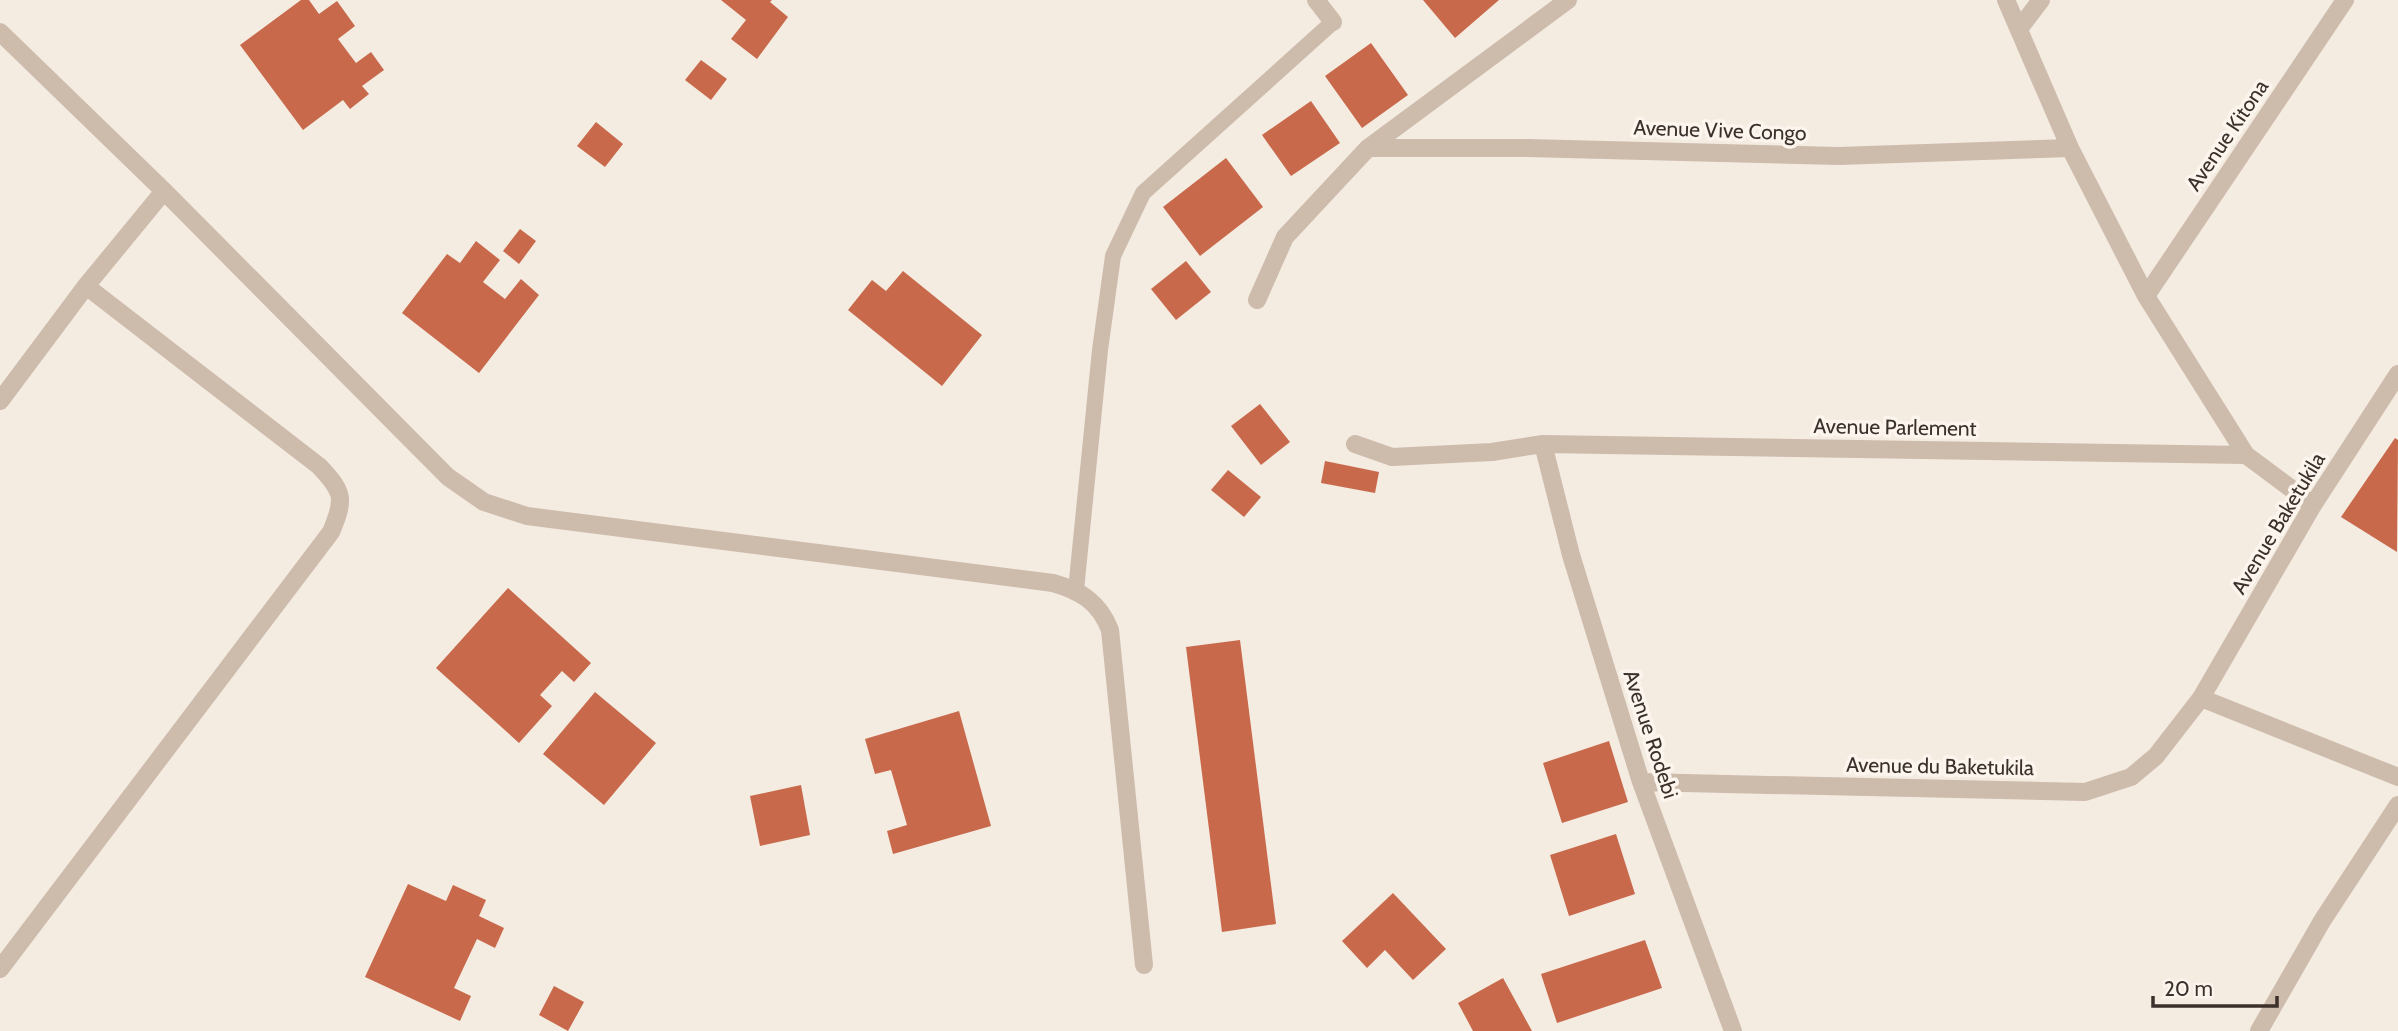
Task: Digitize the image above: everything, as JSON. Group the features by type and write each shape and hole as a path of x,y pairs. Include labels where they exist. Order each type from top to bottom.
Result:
{"street":[{"path":"1316,0 1333,22"},
{"path":"1256,300 1285,237 1368,148 1568,0"},
{"path":"2006,0 2070,148 2146,296 2246,455 2313,505"},
{"path":"2019,29 2041,0"},
{"name":"Avenue Kitona","path":"2146,296 2345,0"},
{"path":"0,32 164,191 448,477 484,502 527,516 1053,583 1076,590 1102,610 1110,629 1144,965"},
{"name":"Avenue Vive Congo","path":"1368,148 1527,148 1839,156 2070,148"},
{"path":"0,401 86,286 164,191"},
{"path":"0,968 331,532 342,507 338,486 319,466 86,286"},
{"name":"Avenue Baketukila","path":"2201,698 2313,505 2398,374"},
{"name":"Avenue Parlement","path":"1355,444 1392,457 1492,452 1543,444 2246,455"},
{"name":"Avenue Rodebi","path":"1543,444 1571,555 1641,782 1733,1031"},
{"path":"2201,698 2398,777"},
{"name":"Avenue du Baketukila","path":"1641,782 2085,792 2131,776 2139,770 2156,756 2201,698"},
{"path":"2259,1031 2322,921 2398,805"}],"lane":[{"path":"1076,590 1100,350 1113,256 1143,193 1333,22"}],"building":[{"path":"301,0 309,0 319,14 337,1 355,26 338,39 356,63 371,52 384,70 362,86 369,94 350,109 343,100 303,130 240,45"},
{"path":"721,0 772,0 770,2 788,17 757,59 731,39 746,20"},
{"path":"1423,0 1499,0 1455,38"},
{"path":"1371,43 1408,95 1362,128 1325,76"},
{"path":"701,60 727,79 711,100 685,80"},
{"path":"1311,101 1340,143 1291,176 1262,135"},
{"path":"596,122 623,144 605,167 577,146"},
{"path":"1226,158 1263,207 1200,256 1163,207"},
{"path":"520,229 536,241 519,264 503,251"},
{"path":"476,241 500,260 483,282 505,299 521,279 539,295 479,373 402,313 447,254 460,263"},
{"path":"1186,261 1211,292 1176,320 1151,289"},
{"path":"903,271 982,335 942,386 848,310 872,280 886,291"},
{"path":"1260,404 1290,442 1261,465 1231,426"},
{"path":"2395,438 2398,440 2397,552 2341,517"},
{"path":"1325,461 1379,472 1375,493 1321,483"},
{"path":"1228,470 1261,497 1244,517 1211,490"},
{"path":"508,588 591,663 574,682 562,671 540,695 552,706 519,743 436,668"},
{"path":"1240,640 1276,924 1222,932 1186,647"},
{"path":"595,692 656,743 604,805 543,754"},
{"path":"959,711 991,826 893,854 887,831 907,825 891,770 875,774 865,739"},
{"path":"1609,741 1628,802 1562,823 1543,763"},
{"path":"801,785 810,835 760,846 750,796"},
{"path":"1616,834 1635,894 1569,916 1550,855"},
{"path":"408,884 446,901 453,885 486,900 479,916 504,928 495,948 477,939 454,988 471,996 460,1021 365,977"},
{"path":"1393,893 1446,949 1413,980 1385,950 1367,968 1342,941"},
{"path":"1645,940 1662,988 1557,1023 1541,974"},
{"path":"1503,978 1532,1031 1473,1031 1458,1003"},
{"path":"554,986 584,1002 568,1031 539,1015"}]}
